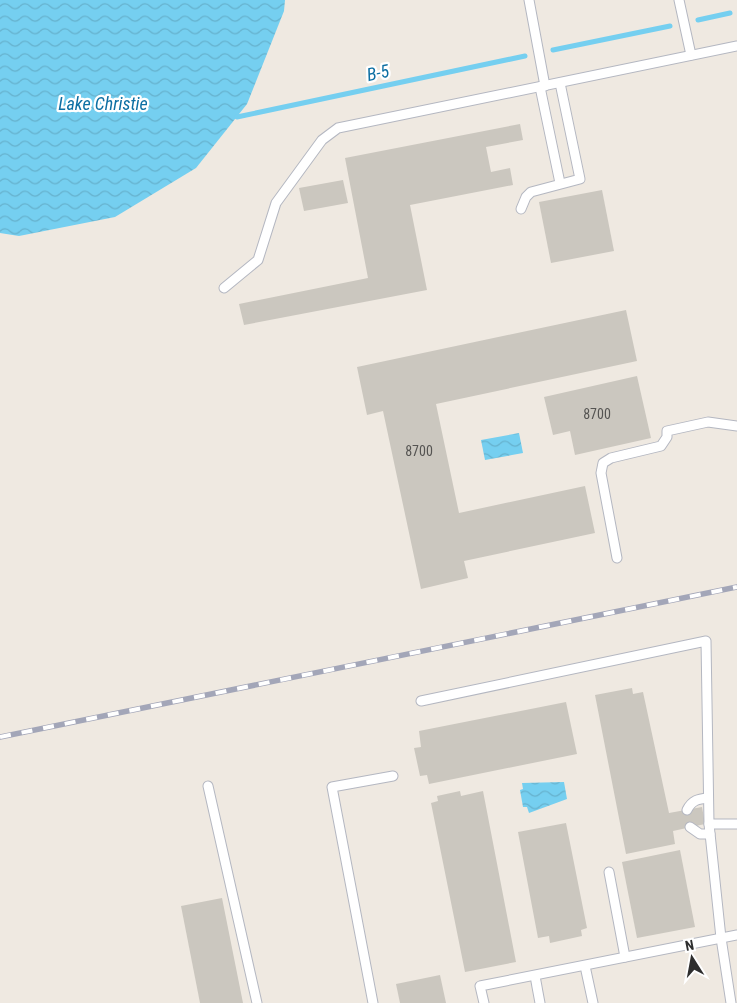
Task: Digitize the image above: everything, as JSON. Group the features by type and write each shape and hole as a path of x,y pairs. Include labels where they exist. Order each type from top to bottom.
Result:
{"lane":[{"path":"529,0 560,184"},
{"path":"679,0 691,55"},
{"path":"224,288 258,260 276,203 322,140 338,128 737,46"},
{"path":"521,209 531,192 580,179 560,82"},
{"path":"618,558 601,473 603,463 612,458 661,446 667,436 667,430 708,422 737,426"},
{"path":"421,701 706,641 709,824 730,1003 737,1002"},
{"path":"372,1003 332,787 393,776"},
{"path":"208,786 257,1003"},
{"path":"687,810 690,803 696,799 708,798"},
{"path":"709,824 737,824"},
{"path":"690,827 700,834 710,834"},
{"path":"609,872 625,957"},
{"path":"484,1003 480,986 737,935"},
{"path":"585,966 593,1003"},
{"path":"534,976 540,1003"}],"water":[{"name":"Lake Christie","path":"0,0 285,0 284,11 247,104 196,168 115,217 19,236 0,233"},
{"path":"519,433 523,453 485,460 481,440"},
{"path":"564,782 567,799 529,813 527,807 523,807 520,790 523,789 522,783"}],"building":[{"path":"520,124 523,140 486,147 491,172 510,168 513,185 410,205 427,290 244,325 239,304 368,278 345,158"},
{"path":"343,180 348,203 304,211 299,188"},
{"path":"602,190 614,251 551,263 539,202"},
{"path":"626,310 637,361 436,404 459,513 585,486 595,533 464,561 468,578 421,589 383,411 367,415 357,367"},
{"path":"637,376 651,438 575,455 570,431 553,435 544,397"},
{"path":"632,688 633,694 643,692 669,813 702,807 705,824 673,831 675,844 626,854 595,695"},
{"path":"566,702 577,754 429,784 427,775 420,776 414,748 421,747 419,731"},
{"path":"460,791 461,796 483,791 516,962 465,972 431,803 438,801 437,796"},
{"path":"566,823 587,928 581,930 582,936 550,943 549,936 538,938 518,832"},
{"path":"680,850 695,927 637,938 622,862"},
{"path":"222,898 243,1003 200,1003 181,906"},
{"path":"440,975 446,1003 400,1003 396,984"}],"waterway":[{"name":"B-5","path":"698,20 730,13"},
{"name":"B-5","path":"553,50 670,26"},
{"name":"B-5","path":"237,117 525,56"}],"railway":[{"path":"0,737 737,587"}]}
